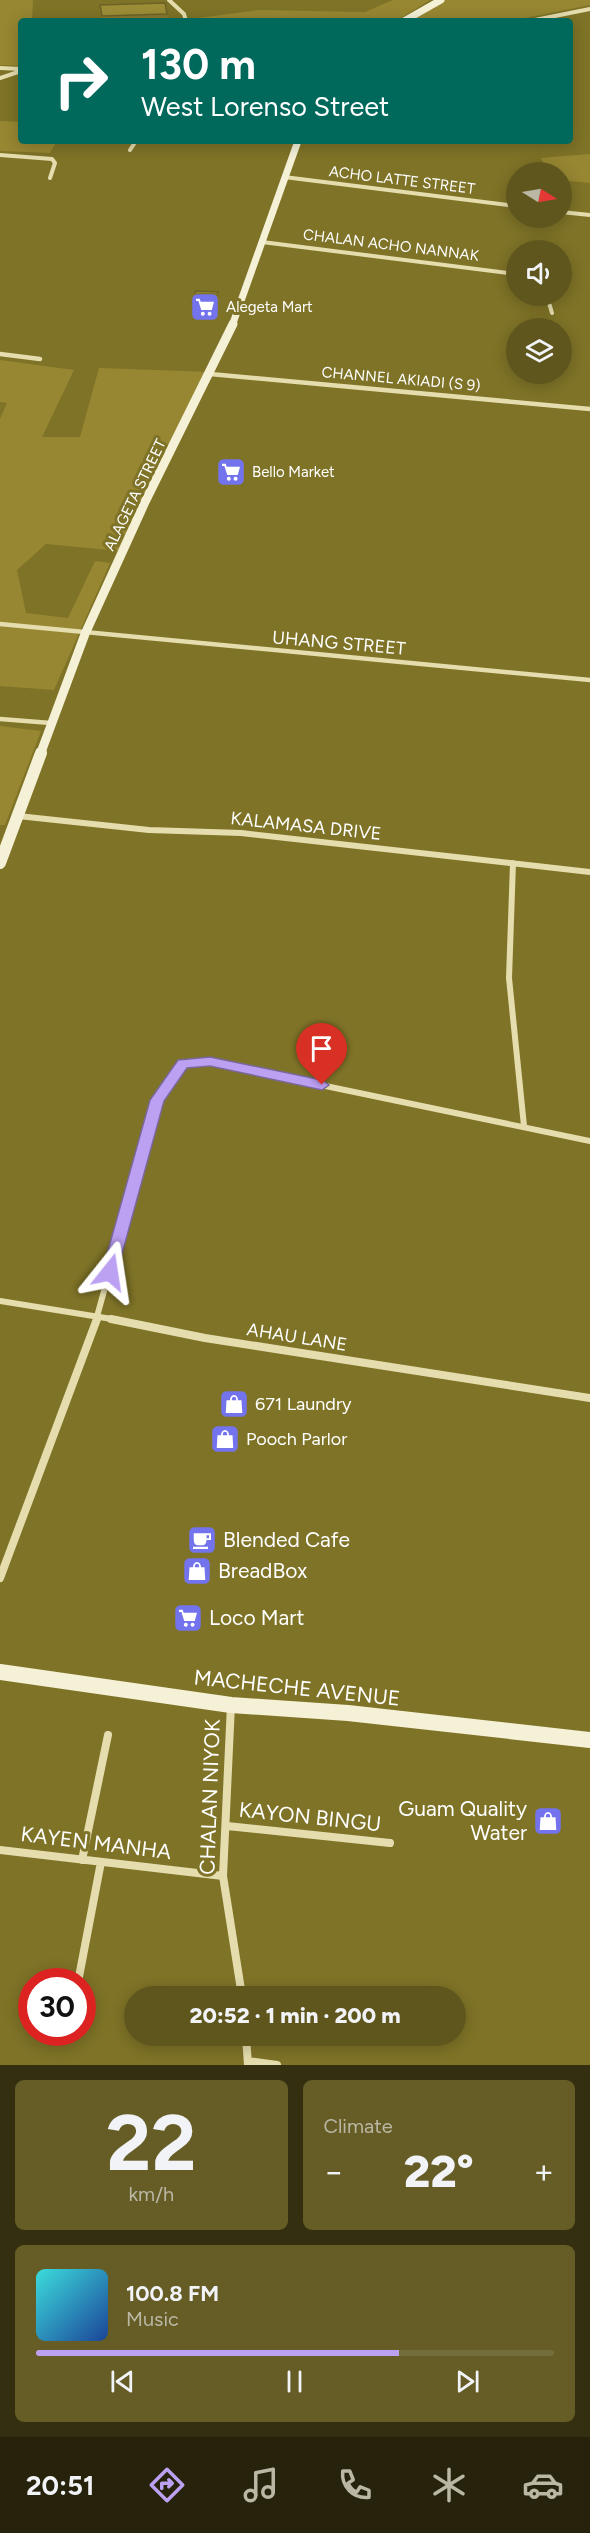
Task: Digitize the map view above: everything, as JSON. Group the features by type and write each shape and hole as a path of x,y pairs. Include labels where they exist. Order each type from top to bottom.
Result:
{"main road":[{"path":"409,18 441,0"},
{"name":"ALAGETA STREET","path":"0,863 85,634 145,502 234,322 297,144"},
{"name":"MACHECHE AVENUE","path":"0,1672 231,1705 348,1713 590,1740"}],"street":[{"path":"169,0 184,14 185,18"},
{"path":"545,18 590,9"},
{"path":"0,68 18,70"},
{"path":"0,78 18,71"},
{"path":"130,150 133,144"},
{"path":"0,155 52,159 55,163 50,178"},
{"name":"ACHO LATTE STREET","path":"284,177 506,205"},
{"path":"572,213 590,215"},
{"name":"CHALAN ACHO NANNAK","path":"262,242 506,273"},
{"path":"550,306 552,313"},
{"path":"0,354 40,359"},
{"name":"CHANNEL AKIADI (S 9)","path":"210,374 590,410"},
{"name":"UHANG STREET","path":"0,624 85,634 590,680"},
{"path":"0,719 51,723"},
{"name":"KALAMASA DRIVE","path":"18,816 149,830 241,833 590,872"},
{"path":"513,863 509,978 524,1126"},
{"path":"0,1578 98,1316 157,1100 183,1064 210,1062 590,1141"},
{"name":"AHAU LANE","path":"0,1301 98,1316 205,1338 590,1398"},
{"name":"CHALAN NIYOK","path":"231,1705 223,1876 240,1986"},
{"path":"82,1860 108,1734"},
{"name":"KAYON BINGU","path":"227,1826 390,1843"},
{"name":"KAYEN MANHA","path":"0,1850 223,1876"},
{"path":"81,1968 101,1862"},
{"path":"247,2046 248,2063 277,2065"}],"shaded area":[{"path":"0,0 33,0 32,18 18,18 18,66 0,65"},
{"path":"393,0 430,0 401,18 198,18 259,10 365,12"},
{"path":"446,0 590,0 590,5 525,18 416,18"},
{"path":"0,121 18,122 18,144 55,144 50,153 0,151"},
{"path":"590,154 590,183 572,181 572,162 543,162 541,158"},
{"path":"0,360 74,370 42,437 80,437 99,368 211,372 120,551 46,544 17,570 26,613 68,618 95,561 110,563 54,690 0,686 0,419 7,403 0,402"},
{"path":"0,726 41,731 5,825 0,825"}],"building":[{"path":"165,3 167,14 102,16 100,5"},
{"path":"196,291 218,292 213,304 191,303"}],"place":[{"name":"Alegeta Mart","path":"205,307"},
{"name":"Bello Market","path":"231,472"},
{"name":"671 Laundry","path":"234,1404"},
{"name":"Pooch Parlor","path":"225,1439"},
{"name":"Blended Cafe","path":"202,1540"},
{"name":"BreadBox","path":"197,1571"},
{"name":"Loco Mart","path":"188,1618"},
{"name":"Guam Quality Water","path":"548,1821"}],"route":[{"path":"110,1272 157,1100 183,1064 210,1062 322,1085"}]}
